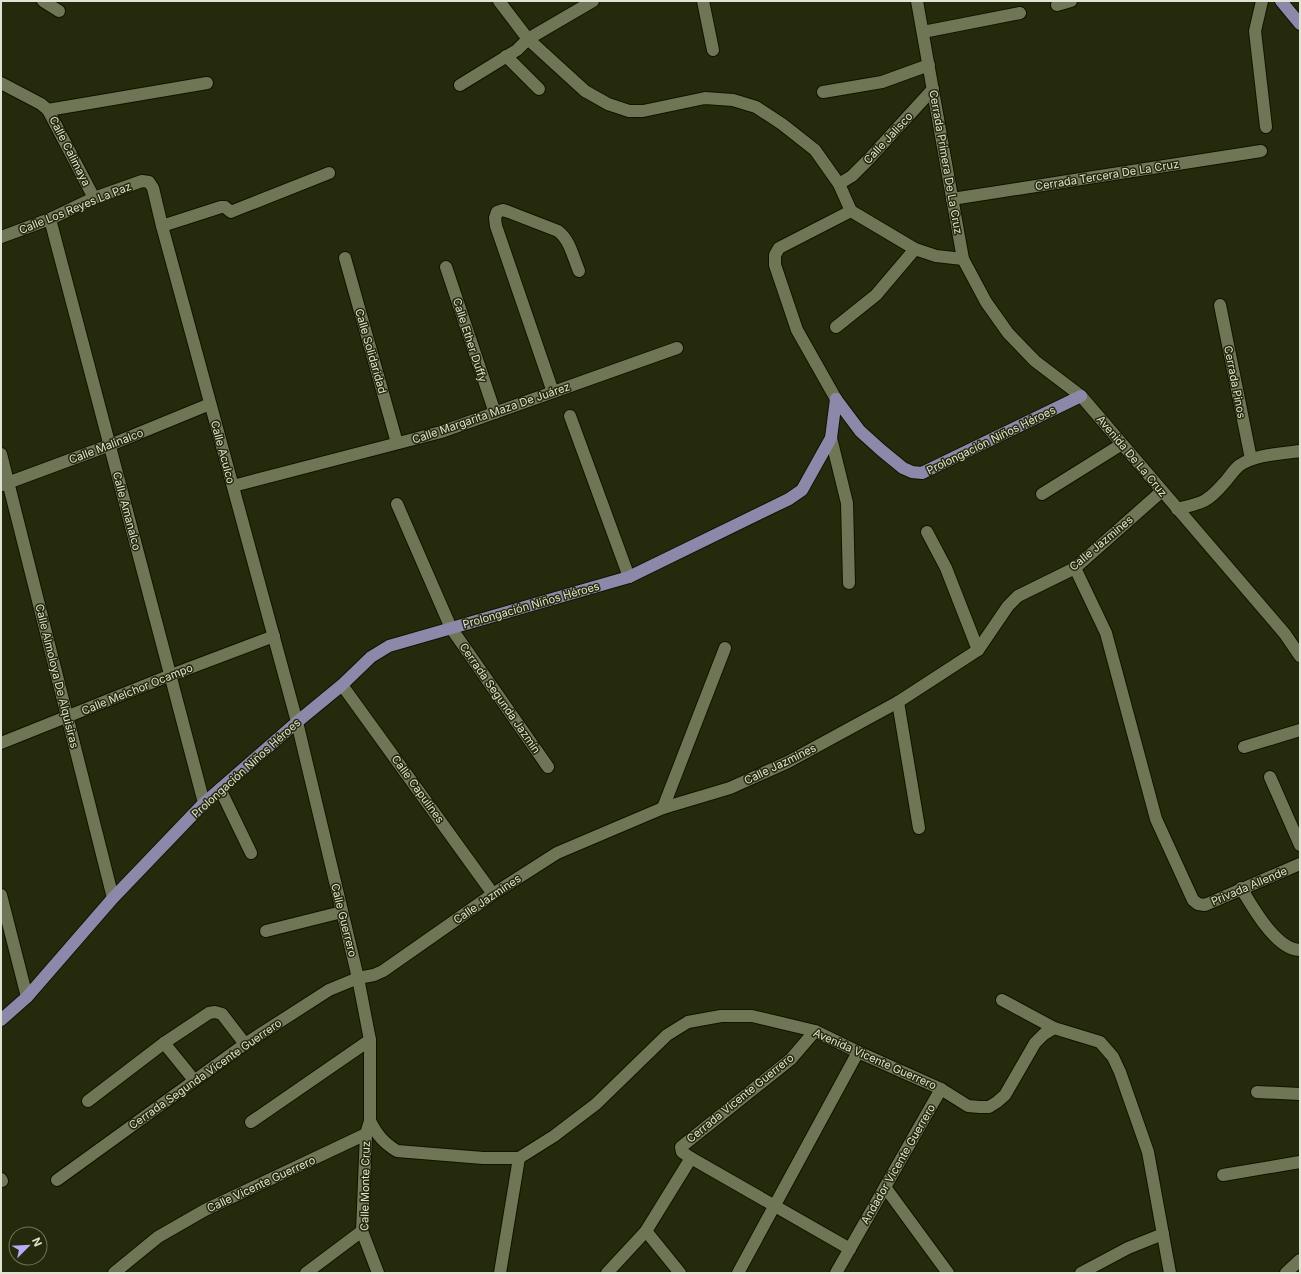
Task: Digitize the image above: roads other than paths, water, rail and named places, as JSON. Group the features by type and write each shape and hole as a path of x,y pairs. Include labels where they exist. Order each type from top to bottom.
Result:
{"main road":[{"path":"1281,1 1300,24"},
{"name":"Prolongación Niños Héroes","path":"836,399 860,431 881,450 903,468 912,472 922,473 1081,396"},
{"name":"Prolongación Niños Héroes","path":"1,1020 27,997 113,898 204,804 297,722 342,685 371,657 389,646 629,577 789,499 802,490 831,438 836,399"}],"street":[{"path":"43,1 59,11"},
{"path":"499,1 528,39 585,91 608,104 629,111 643,111 705,98 733,100 756,107 782,124 815,150 839,184 851,211 915,249 936,256 963,259"},
{"path":"460,85 517,50 528,39 593,1"},
{"path":"703,1 713,50"},
{"name":"Cerrada Primera De La Cruz","path":"918,1 963,259"},
{"path":"1057,4 1071,1"},
{"path":"1262,1 1255,31 1266,127"},
{"path":"923,32 1020,13"},
{"path":"506,56 539,89"},
{"path":"823,92 882,82 929,65"},
{"name":"Calle Calimaya","path":"1,83 41,104 48,110 94,198"},
{"path":"48,110 207,83"},
{"name":"Calle Jalisco","path":"839,184 852,176 869,159 933,89"},
{"name":"Cerrada Tercera De La Cruz","path":"952,198 1261,151"},
{"path":"162,226 221,207 225,207 230,212 329,173"},
{"name":"Calle Los Reyes La Paz","path":"1,237 50,219 94,198 142,181 149,182"},
{"name":"Calle Aculco","path":"149,182 153,188 162,226 297,722"},
{"path":"553,392 496,226 495,218 497,212 503,210 509,212 558,231 564,235 579,271"},
{"path":"836,399 797,330 775,265 775,255 779,248 851,211"},
{"name":"Calle Amanalco","path":"50,219 204,804"},
{"path":"836,327 876,295 915,249"},
{"name":"Calle Solidaridad","path":"345,258 397,443"},
{"name":"Avenida De La Cruz","path":"963,259 986,302 1008,333 1035,361 1081,396 1286,634 1300,655"},
{"name":"Calle Ether Duffy","path":"446,267 494,413"},
{"name":"Cerrada Pinos","path":"1220,304 1251,459"},
{"name":"Calle Margarita Maza De Juárez","path":"233,486 441,432 676,348"},
{"name":"Calle Malinalco","path":"5,484 110,445 210,404"},
{"path":"570,416 629,577"},
{"path":"831,438 847,503 849,583"},
{"path":"1042,494 1122,444"},
{"path":"1177,509 1202,503 1211,498 1226,482 1230,474 1239,466 1251,459 1300,451"},
{"name":"Calle Almoloya De Alquisiras","path":"1,454 5,484 113,898"},
{"name":"Calle Jazmines","path":"358,978 374,975 383,971 493,894 557,853 663,808 730,788 788,762 898,702 978,650 1008,606 1018,596 1075,568 1162,491"},
{"name":"Cerrada Segunda Jazmín","path":"397,504 452,628 548,767"},
{"path":"927,532 946,568 978,650"},
{"name":"Privada Allende","path":"1075,568 1106,633 1156,819 1193,900 1198,904 1205,905 1241,888 1300,864"},
{"name":"Calle Melchor Ocampo","path":"1,743 274,636"},
{"path":"663,808 725,648"},
{"name":"Calle Capulines","path":"342,685 493,894"},
{"path":"898,702 919,828"},
{"name":"Calle Guerrero","path":"297,722 358,978 370,1040 370,1121"},
{"path":"1244,747 1300,730"},
{"path":"1270,777 1300,845"},
{"path":"220,789 250,853"},
{"path":"1241,888 1263,924 1280,941 1296,950 1300,950"},
{"path":"1,895 27,997"},
{"path":"266,930 342,912"},
{"name":"Cerrada Segunda Vicente Guerrero","path":"57,1180 245,1044 329,990 358,978"},
{"path":"1002,1000 1054,1028 1100,1042 1113,1057 1120,1072 1148,1152 1170,1273"},
{"path":"88,1101 164,1044 209,1014 215,1012 222,1014 245,1044"},
{"name":"Avenida Vicente Guerrero","path":"519,1158 554,1136 596,1104 667,1035 688,1022 721,1016 752,1016 815,1031 941,1089"},
{"path":"941,1089 968,1106 989,1106 997,1102 1005,1095 1035,1043 1044,1034 1054,1028"},
{"name":"Cerrada Vicente Guerrero","path":"607,1273 646,1231 691,1158 682,1152 681,1147 791,1059 815,1031"},
{"path":"251,1122 370,1040"},
{"path":"164,1044 194,1080"},
{"path":"738,1273 858,1052"},
{"name":"Andador Vicente Guerrero","path":"836,1273 941,1089"},
{"path":"1257,1092 1300,1094"},
{"path":"370,1121 377,1134 386,1144 397,1151 483,1158 519,1158 500,1273"},
{"name":"Calle Monte Cruz","path":"370,1121 366,1134 362,1231 378,1273"},
{"name":"Calle Vicente Guerrero","path":"114,1273 158,1237 204,1210 366,1134"},
{"path":"691,1158 850,1249"},
{"path":"1223,1176 1300,1162"},
{"path":"885,1187 948,1273"},
{"path":"306,1273 362,1231"},
{"path":"646,1231 680,1273"},
{"path":"1081,1273 1128,1248 1163,1234"},
{"path":"1286,1273 1300,1260"}]}
